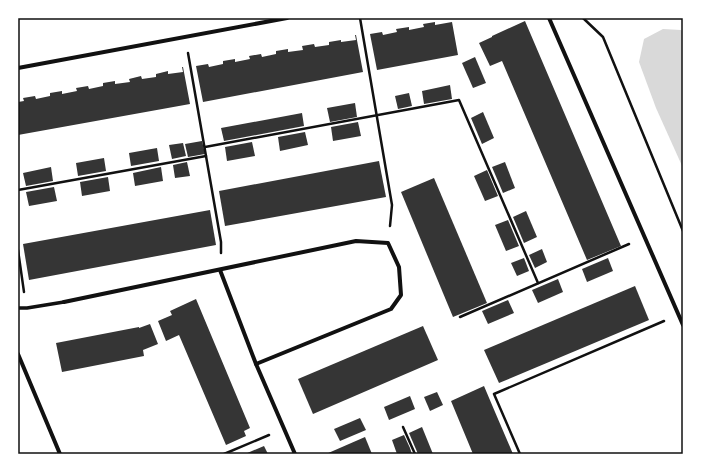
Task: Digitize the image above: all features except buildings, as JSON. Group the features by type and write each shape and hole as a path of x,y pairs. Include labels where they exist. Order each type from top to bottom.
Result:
{"street":[{"path":"18,68 287,18"},
{"path":"549,18 683,325"},
{"path":"18,308 64,302 356,241 388,243 399,267 401,295 391,309 256,364"},
{"path":"220,270 256,364 295,454"},
{"path":"18,354 60,454"}],"path":[{"path":"360,18 392,205 388,243"},
{"path":"583,18 603,37 683,230"},
{"path":"185,36 221,242 220,270"},
{"path":"205,147 459,100 538,283"},
{"path":"18,190 207,156"},
{"path":"460,317 645,237"},
{"path":"18,250 27,308"},
{"path":"520,454 494,394 678,314"},
{"path":"403,427 415,454"},
{"path":"224,454 284,429"}],"shaded area":[{"path":"663,29 681,30 683,32 683,168 656,108 639,62 644,39"}]}
